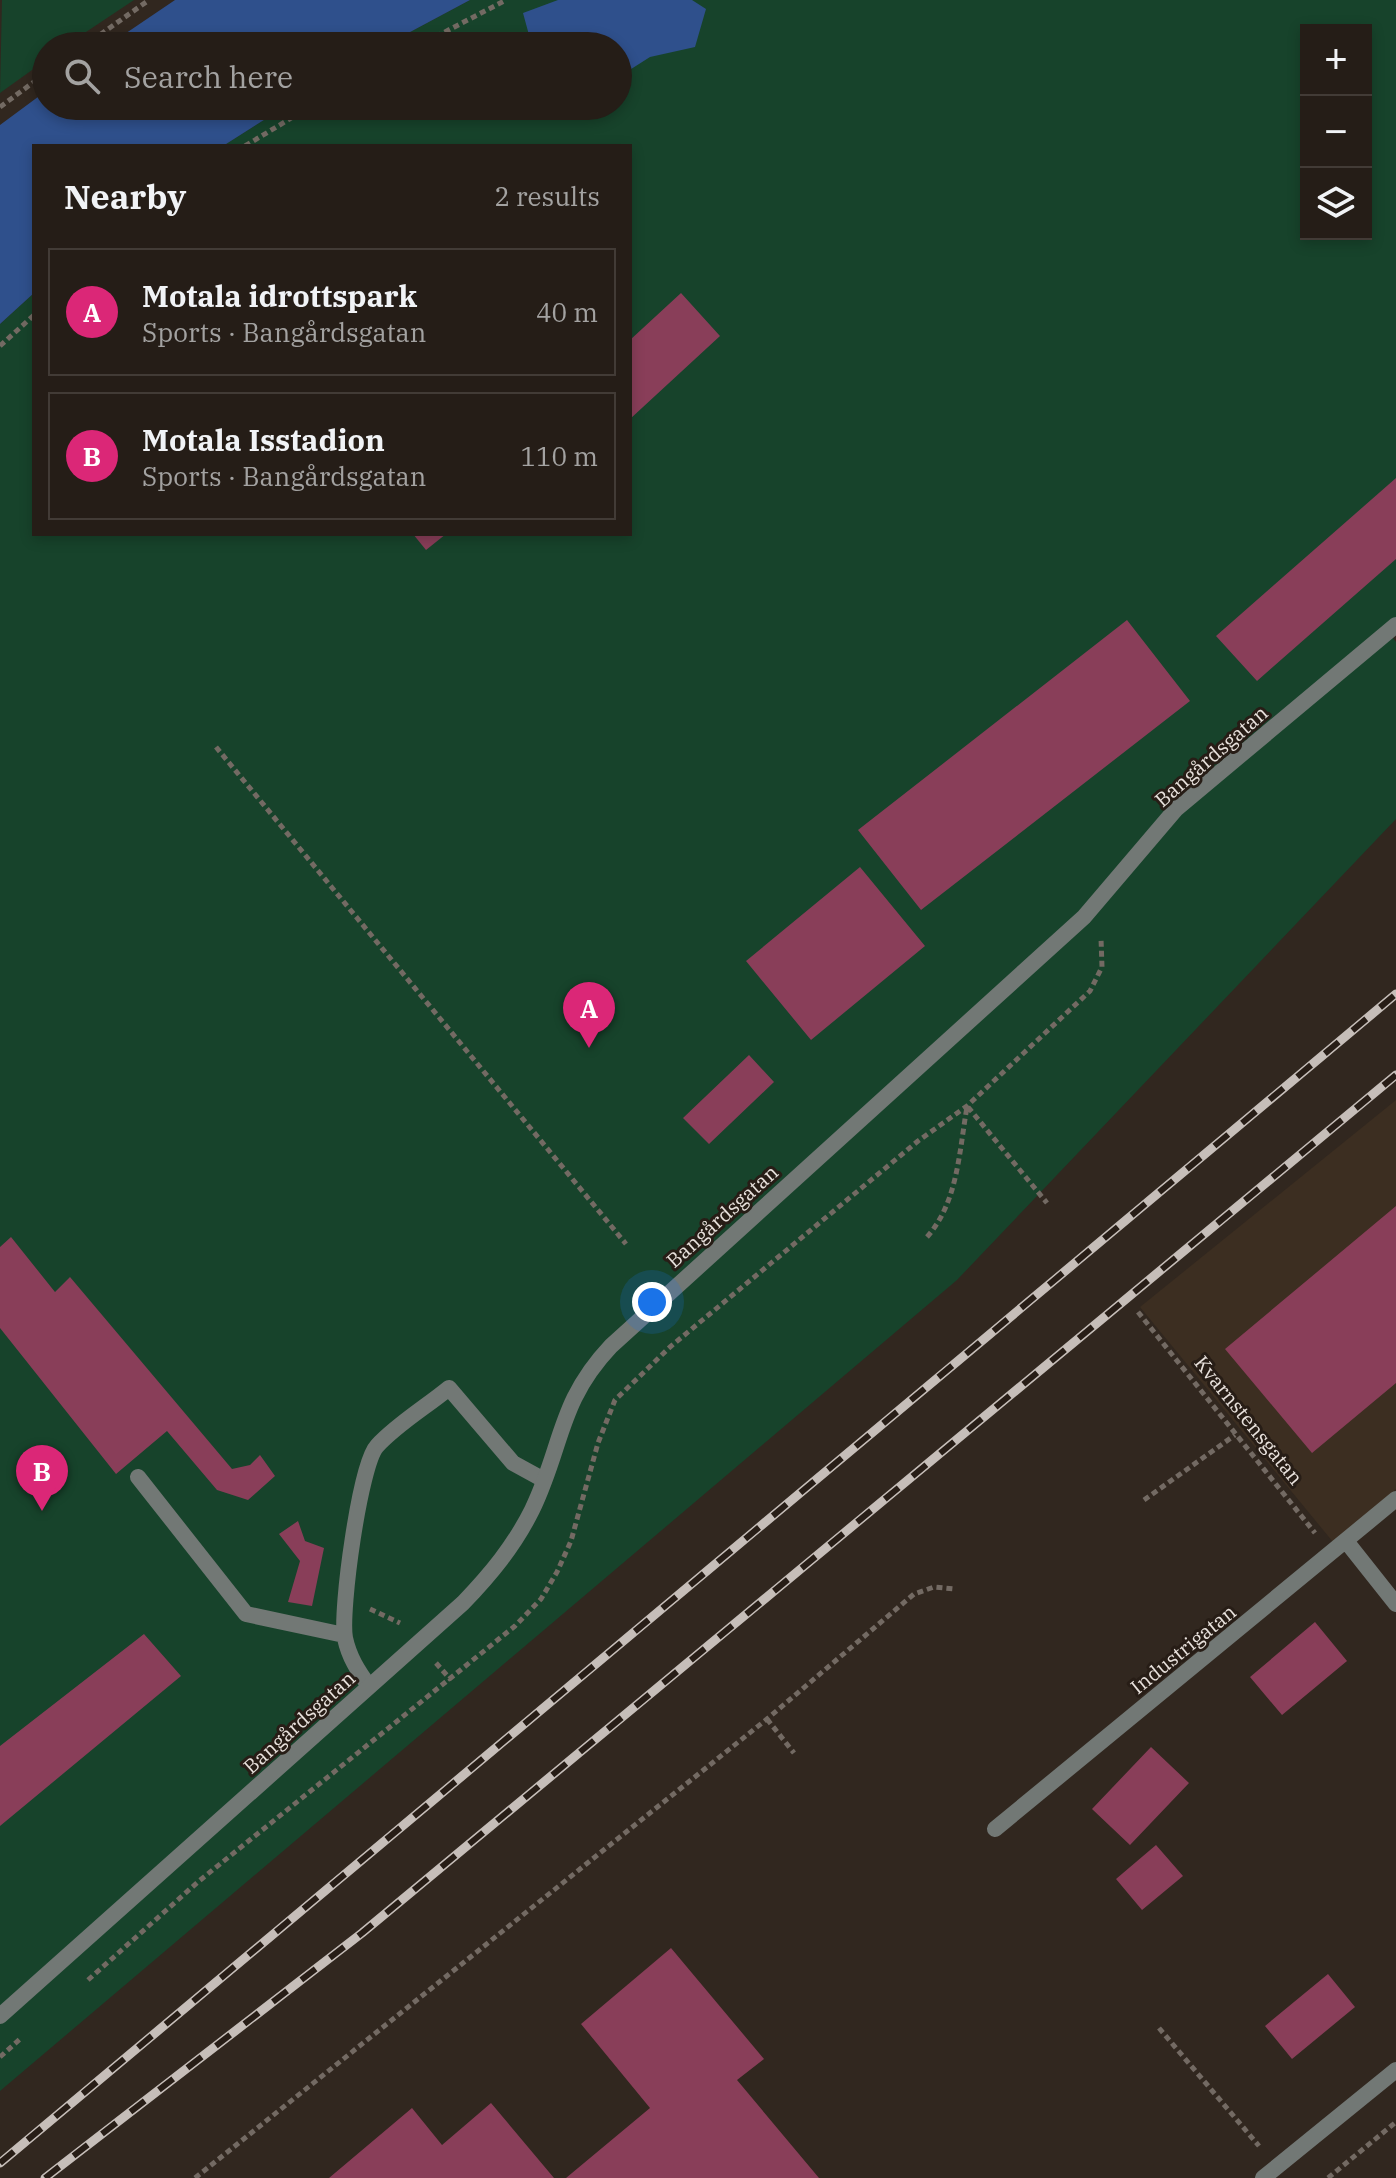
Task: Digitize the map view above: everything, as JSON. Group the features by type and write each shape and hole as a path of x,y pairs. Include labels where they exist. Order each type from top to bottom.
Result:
{"street":[{"name":"Bangårdsgatan","path":"0,2016 493,1571 519,1533 544,1480 576,1390 611,1346 1084,917 1176,809 1396,625"},
{"path":"369,1686 352,1663 344,1635 351,1552 375,1448 449,1388 513,1463 544,1480"},
{"path":"138,1477 246,1614 344,1635"},
{"name":"Industrigatan","path":"995,1829 1396,1499"},
{"path":"1346,1541 1396,1604"},
{"path":"1263,2178 1396,2070"}],"path":[{"path":"104,32 149,0"},
{"path":"445,32 506,0"},
{"path":"0,107 32,83"},
{"path":"248,144 288,120"},
{"path":"0,346 32,317"},
{"path":"216,747 626,1244"},
{"path":"927,1237 945,1212 952,1191 967,1106 1098,980 1104,955 1102,939 1084,917"},
{"path":"967,1106 1047,1203"},
{"name":"Kvarnstensgatan","path":"1138,1312 1331,1553"},
{"path":"1144,1500 1235,1435"},
{"path":"195,2178 767,1719 914,1594 934,1587 954,1589"},
{"path":"767,1719 794,1753"},
{"path":"1159,2028 1277,2166"},
{"path":"1328,2178 1396,2122"}],"shaded area":[{"path":"1396,1100 1396,1489 1333,1542 1140,1307"}],"green space":[{"path":"2,0 134,0 86,32 32,32 32,70 0,93"},
{"path":"470,0 1396,0 1396,618 1385,628 1396,642 1396,819 957,1280 0,2091 0,324 32,295 32,536 632,536 632,144 226,144 264,120 632,120 632,32 410,32"}],"water":[{"path":"175,0 470,0 410,32 128,32"},
{"path":"558,0 692,0 706,9 695,47 650,57 632,68 632,32 528,32 523,13"},
{"path":"32,101 32,120 264,120 226,144 32,144 32,295 0,324 0,125"}],"building":[{"path":"681,293 720,336 632,417 632,338"},
{"path":"1396,478 1396,559 1257,681 1216,636"},
{"path":"415,536 444,536 426,550"},
{"path":"1127,620 1190,701 921,910 858,830"},
{"path":"860,867 925,946 811,1040 746,961"},
{"path":"749,1055 774,1082 709,1144 683,1118"},
{"path":"1396,1206 1396,1383 1312,1453 1225,1349"},
{"path":"11,1237 55,1292 70,1277 232,1469 250,1465 260,1455 275,1476 248,1500 217,1490 167,1431 116,1474 0,1328 0,1247"},
{"path":"298,1521 305,1541 324,1548 312,1606 288,1602 300,1561 279,1534"},
{"path":"1315,1622 1347,1661 1282,1715 1250,1677"},
{"path":"144,1634 181,1676 0,1826 0,1746"},
{"path":"1151,1747 1189,1783 1130,1845 1092,1809"},
{"path":"1156,1845 1183,1876 1142,1910 1116,1879"},
{"path":"671,1948 764,2059 737,2080 819,2178 566,2178 650,2108 581,2024"},
{"path":"1328,1974 1355,2007 1292,2059 1265,2026"},
{"path":"491,2103 554,2178 329,2178 412,2108 442,2145"}],"railway":[{"path":"0,2163 1396,994"},
{"path":"45,2178 362,1933 1396,1075"}],"place":[{"name":"Motala idrottspark","path":"589,1048"},
{"name":"Motala Isstadion","path":"42,1511"}]}
